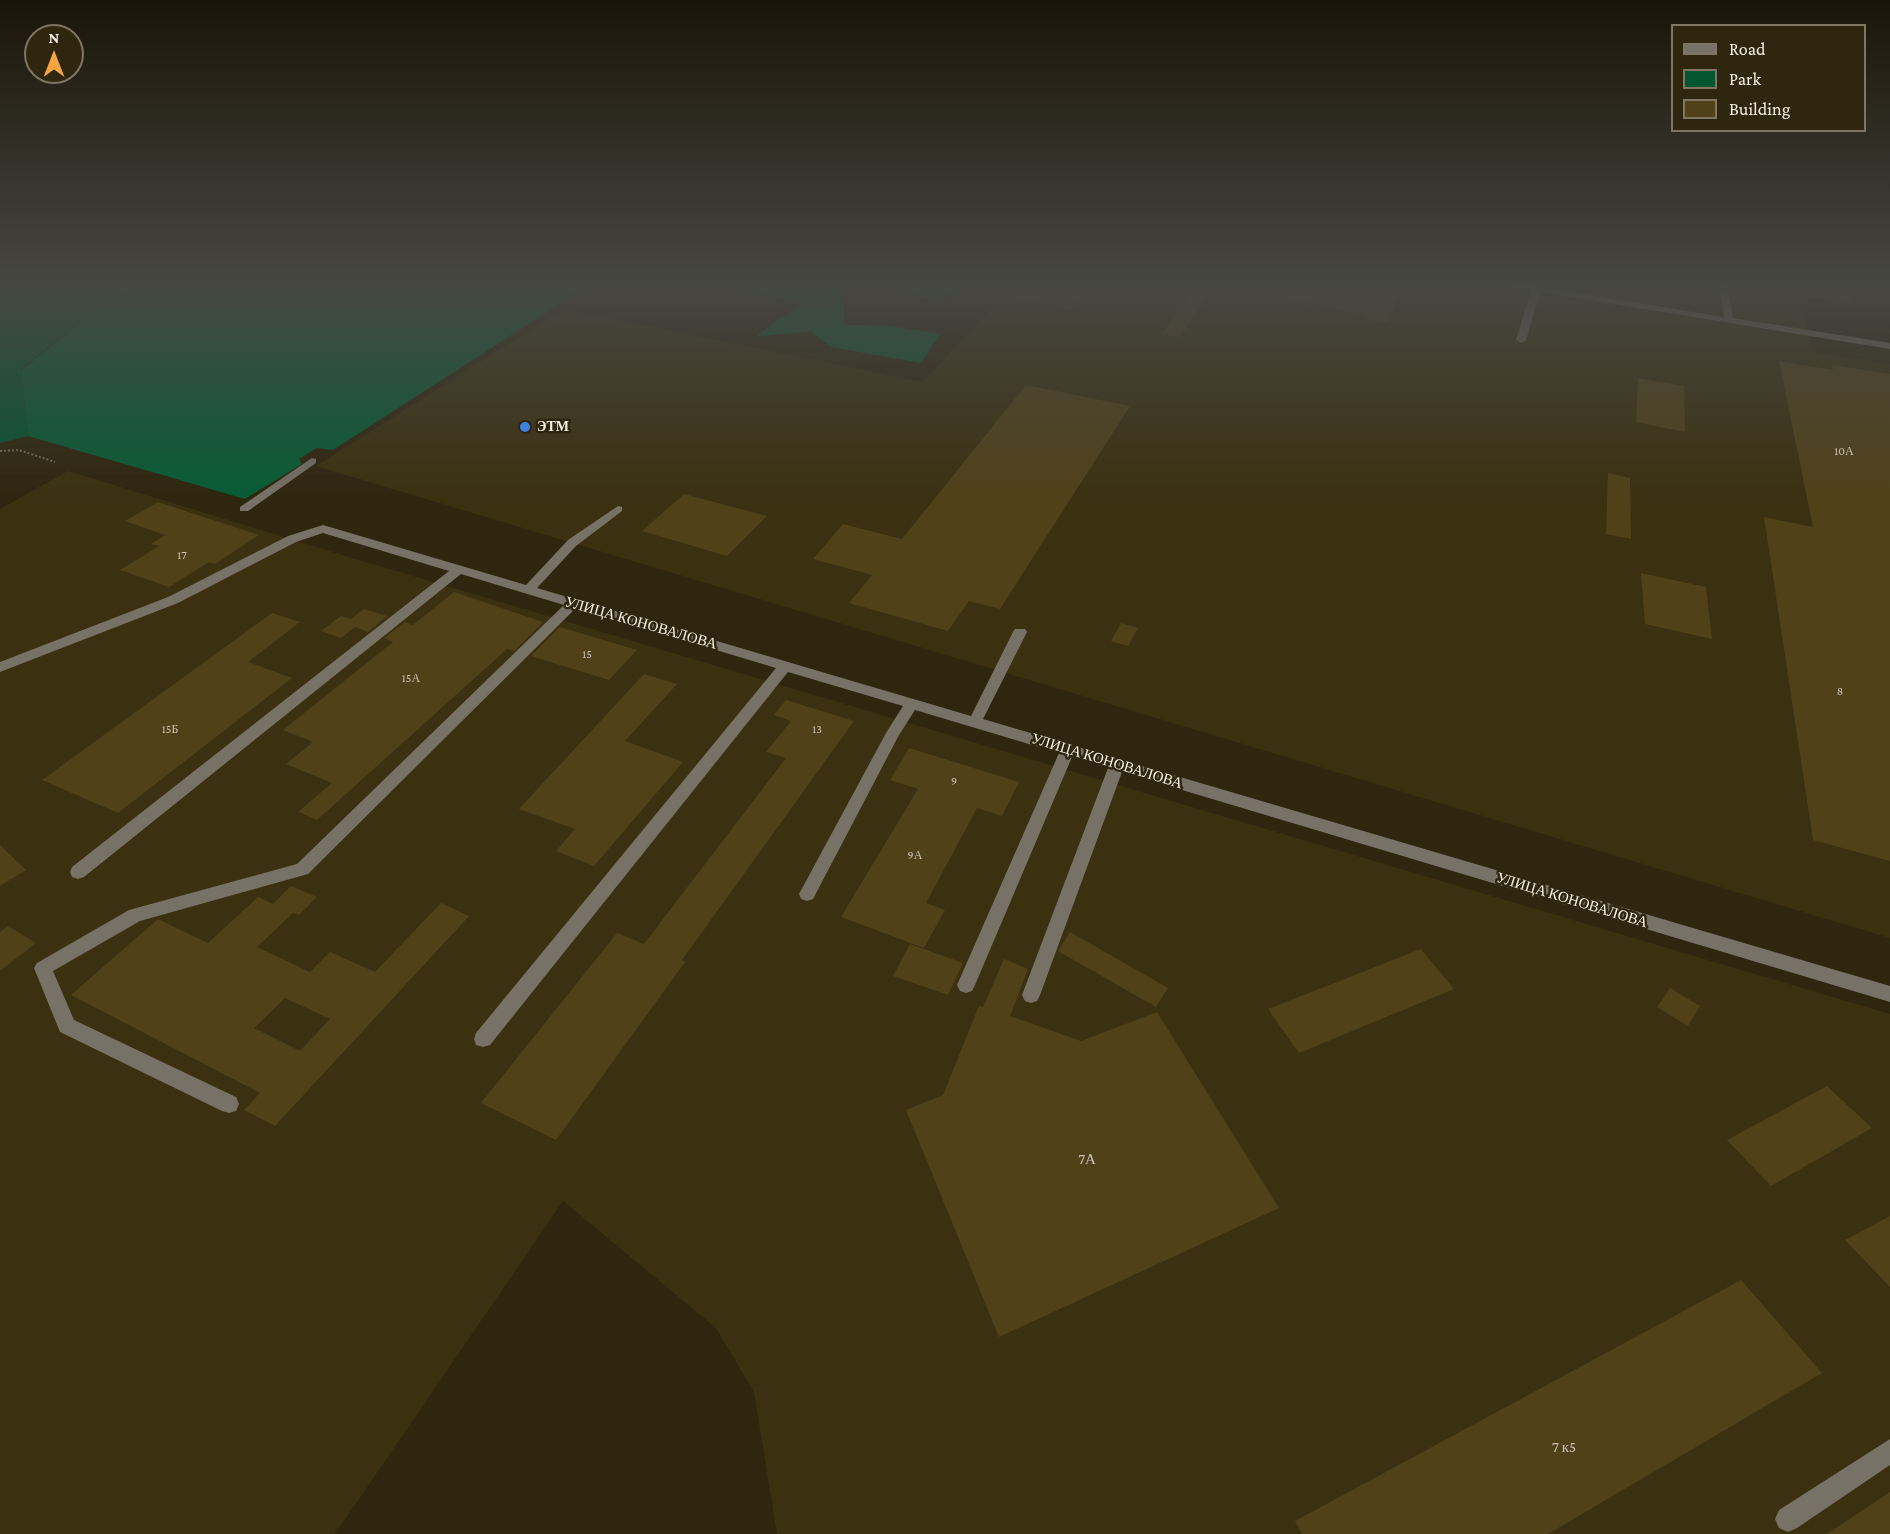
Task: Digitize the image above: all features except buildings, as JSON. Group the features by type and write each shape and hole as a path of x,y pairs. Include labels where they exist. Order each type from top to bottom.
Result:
{"street":[{"path":"244,509 312,461"},
{"path":"528,590 572,543 618,509"},
{"name":"УЛИЦА КОНОВАЛОВА","path":"0,667 173,600 292,539 323,529 1890,994"},
{"path":"78,872 459,569"},
{"path":"229,1104 67,1026 43,968 135,915 302,869 574,603"},
{"path":"975,722 1020,632"},
{"path":"483,1039 785,666"},
{"path":"807,894 893,733 912,703"},
{"path":"966,985 1068,750"},
{"path":"1031,995 1118,765"},
{"path":"1788,1520 1890,1451"}],"path":[{"path":"0,451 19,450 55,462"}],"shaded area":[{"path":"489,357 797,357 922,382 946,357 1842,357 1890,364 1890,938 316,466"},
{"path":"68,471 349,557 1890,1014 1890,1534 777,1534 754,1392 716,1328 563,1201 335,1534 0,1534 0,509"}],"green space":[{"path":"0,357 37,357 21,369 28,436 0,443"},
{"path":"38,357 478,357 333,450 317,448 299,459 302,464 245,499 28,436 21,370"},
{"path":"885,357 925,357 921,363"}],"place":[{"name":"ЭТМ","path":"525,427"}]}
